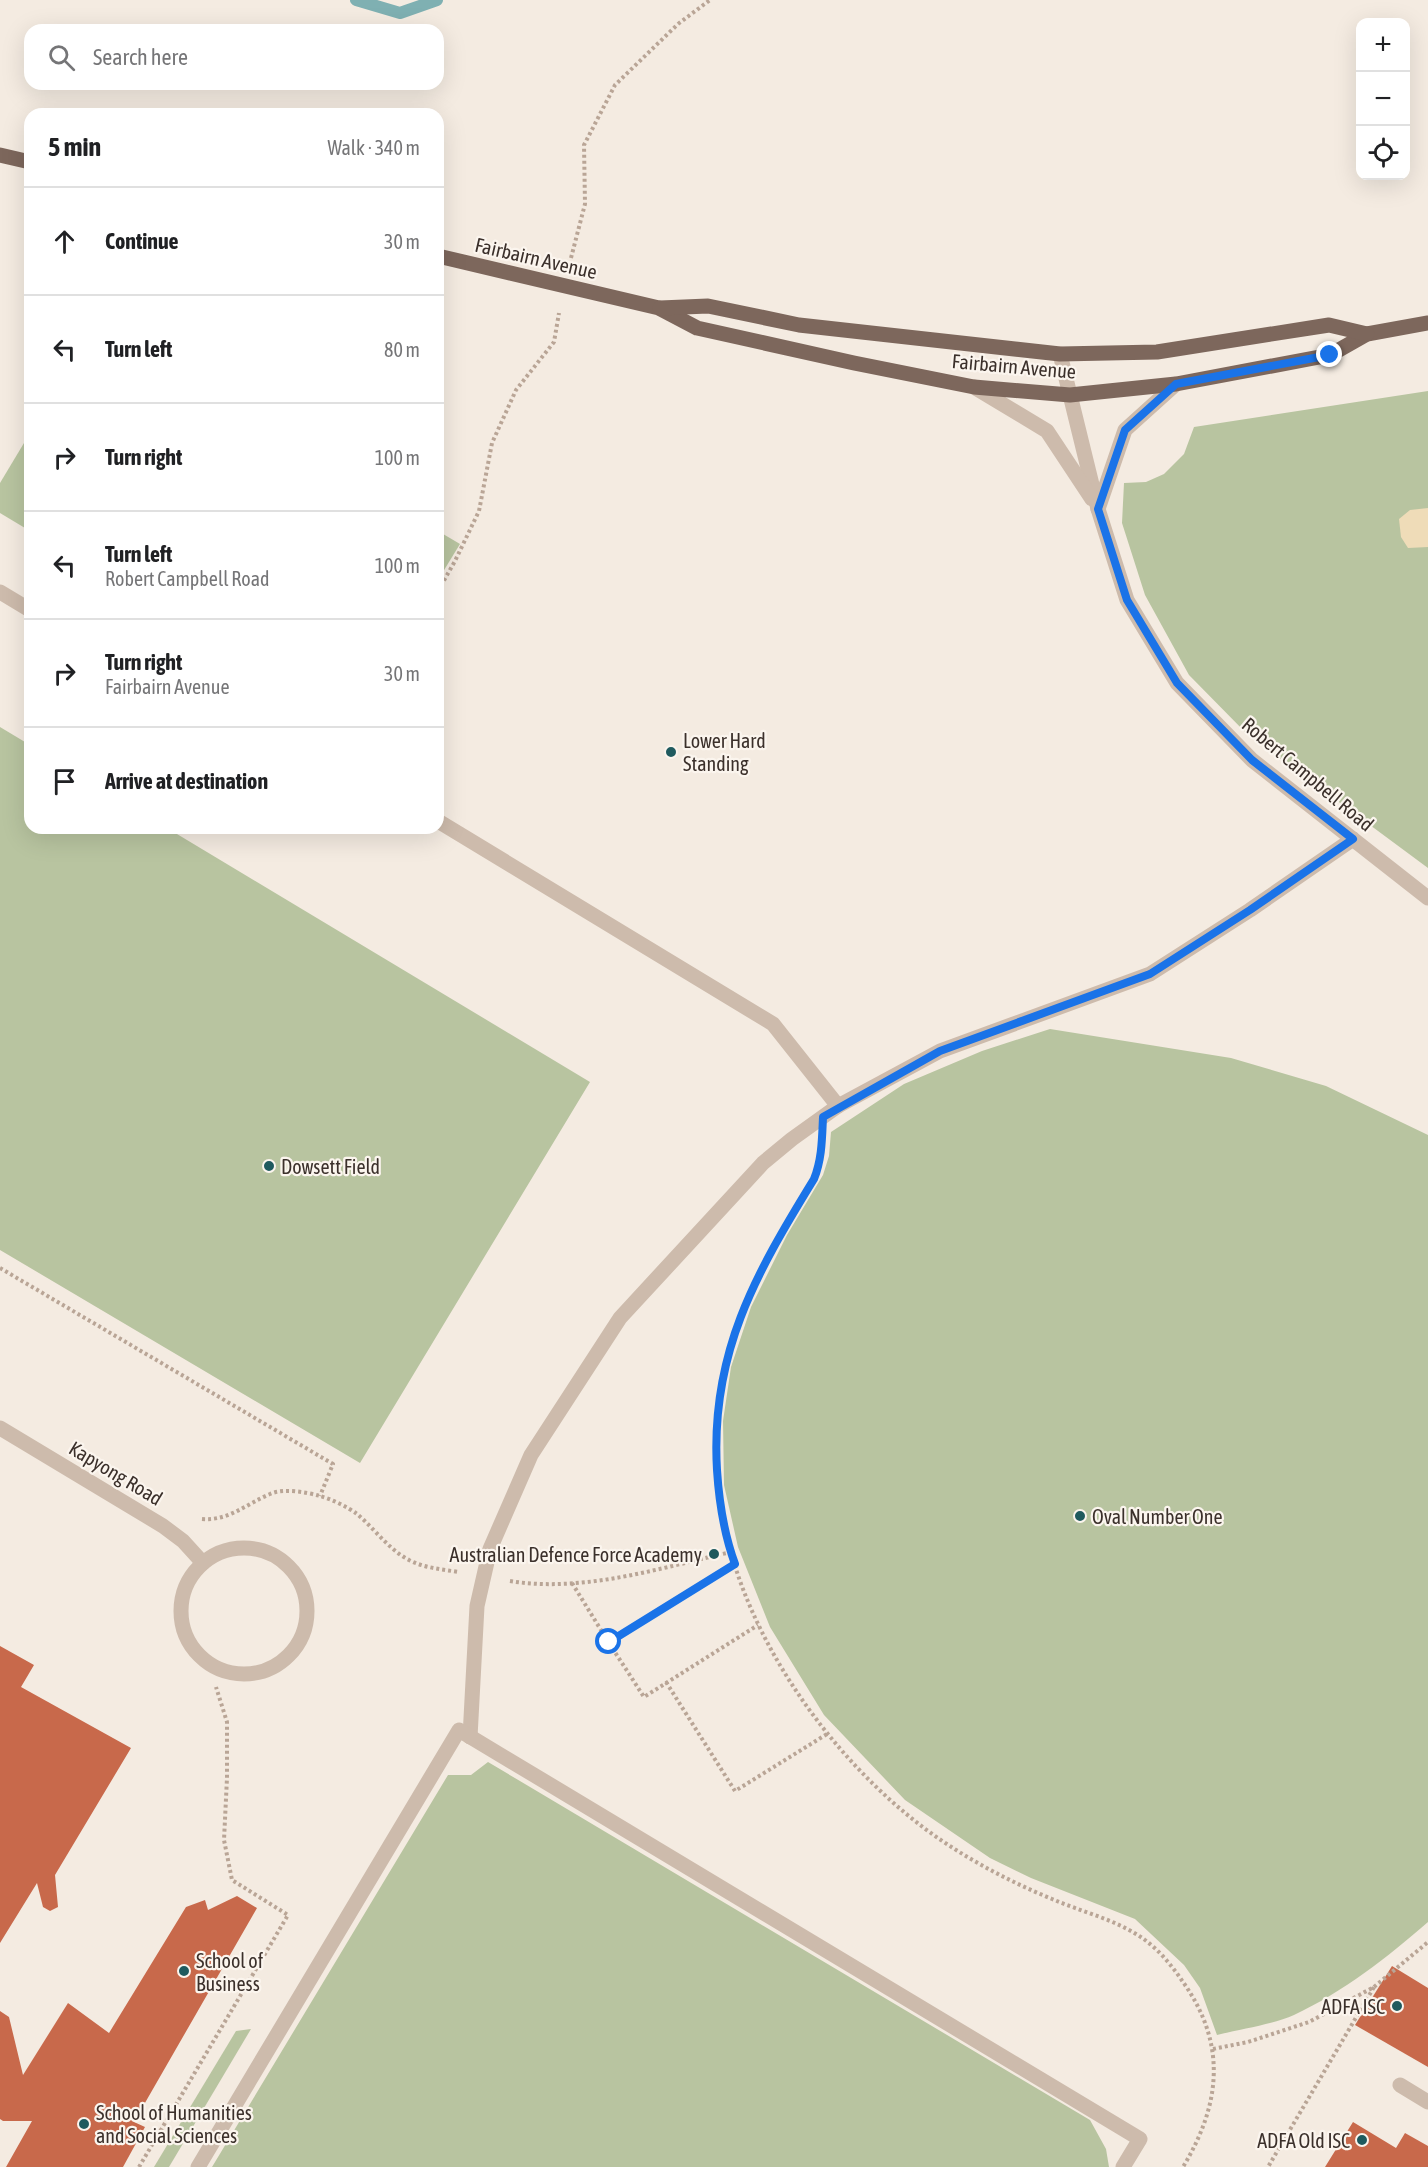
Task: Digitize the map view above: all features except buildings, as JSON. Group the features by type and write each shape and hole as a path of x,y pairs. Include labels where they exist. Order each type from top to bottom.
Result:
{"main road":[{"path":"0,155 24,161"},
{"name":"Fairbairn Avenue","path":"444,257 659,308 697,328 854,363 974,387 1070,395 1176,384 1330,355 1367,334 1428,323"},
{"name":"Fairbairn Avenue","path":"659,308 708,306 800,325 1060,354 1156,352 1329,325 1367,334"}],"street":[{"name":"Robert Campbell Road","path":"1060,354 1098,509 1127,600 1177,683 1252,760 1428,898"},
{"path":"1098,509 1125,430 1176,384"},
{"name":"Robert Campbell Road","path":"974,387 1047,431 1098,509"},
{"path":"0,592 24,606"},
{"path":"444,825 773,1024 838,1107"},
{"path":"470,1737 477,1605 490,1549 531,1455 620,1318 763,1163 792,1139 838,1107 940,1051 1150,974 1250,910 1353,839"},
{"name":"Kapyong Road","path":"0,1428 163,1526 183,1541 203,1563"},
{"path":"250,1548 279,1558 294,1572 304,1590 307,1621 300,1640 286,1657 267,1670 243,1674 221,1669 202,1657 194,1648 184,1627 182,1604 189,1582 203,1563 220,1553 250,1548"},
{"path":"198,2167 459,1730 1140,2139 1123,2167"},
{"path":"1400,2085 1428,2102"}],"path":[{"path":"575,234 585,204 584,145 615,86 678,24 710,0"},
{"path":"444,580 479,511 492,443 516,390 554,342"},
{"path":"823,1117 819,1167 746,1302 723,1370 717,1410 718,1487 731,1552 742,1585 758,1625 787,1677 826,1734 905,1813 969,1859 1050,1899 1136,1934 1153,1946 1175,1971 1193,1997 1208,2027 1213,2049 1213,2087 1207,2118 1183,2167"},
{"path":"0,1268 333,1464 320,1496"},
{"path":"198,1518 219,1519 272,1493 295,1491 320,1496 356,1513 387,1545 408,1560 421,1566 446,1570"},
{"path":"541,1584 572,1583 643,1572 731,1552"},
{"path":"609,1642 735,1564"},
{"path":"572,1583 644,1697 758,1625"},
{"path":"666,1682 735,1791 826,1734"},
{"path":"139,2167 288,1916 232,1880 224,1840 227,1722 216,1687"},
{"path":"1213,2049 1248,2042 1309,2022 1374,1987 1428,1942"},
{"path":"1268,2167 1374,1987"}],"green space":[{"path":"1428,391 1428,868 1247,734 1189,675 1145,595 1122,523 1124,483 1146,482 1164,474 1184,454 1194,427"},
{"path":"24,443 24,527 0,513 0,483"},
{"path":"444,535 460,544 444,570"},
{"name":"Dowsett Field","path":"0,727 24,741 24,834 177,834 590,1082 360,1463 0,1250"},
{"name":"Oval Number One","path":"1050,1029 1231,1058 1326,1086 1428,1135 1428,1922 1364,1973 1312,2006 1277,2021 1217,2035 1200,1988 1184,1965 1135,1919 1031,1878 990,1858 905,1800 824,1715 770,1627 738,1547 724,1485 723,1421 731,1367 751,1307 787,1235 823,1175 829,1156 831,1132 904,1084 982,1051"},
{"path":"488,1762 1090,2120 1106,2149 1109,2167 212,2167 448,1775 471,1775"},
{"path":"251,2029 169,2167 154,2167 236,2031"}],"sand":[{"path":"1428,508 1428,547 1408,548 1401,537 1399,519 1410,510"}],"waterway":[{"path":"356,0 400,13 437,0"}],"place":[{"name":"Lower Hard Standing","path":"671,752"},
{"name":"Dowsett Field","path":"269,1166"},
{"name":"Oval Number One","path":"1080,1516"},
{"name":"Australian Defence Force Academy","path":"714,1554"},
{"name":"School of Business","path":"184,1971"},
{"name":"ADFA ISC","path":"1397,2006"},
{"name":"School of Humanities and Social Sciences","path":"84,2124"},
{"name":"ADFA Old ISC","path":"1362,2140"}],"route":[{"path":"609,1642 735,1564 723,1520 718,1487 717,1410 723,1370 746,1302 819,1167 823,1117 940,1051 1150,974 1250,910 1353,839 1252,760 1177,683 1127,600 1098,509 1125,430 1176,384 1330,355"}]}
